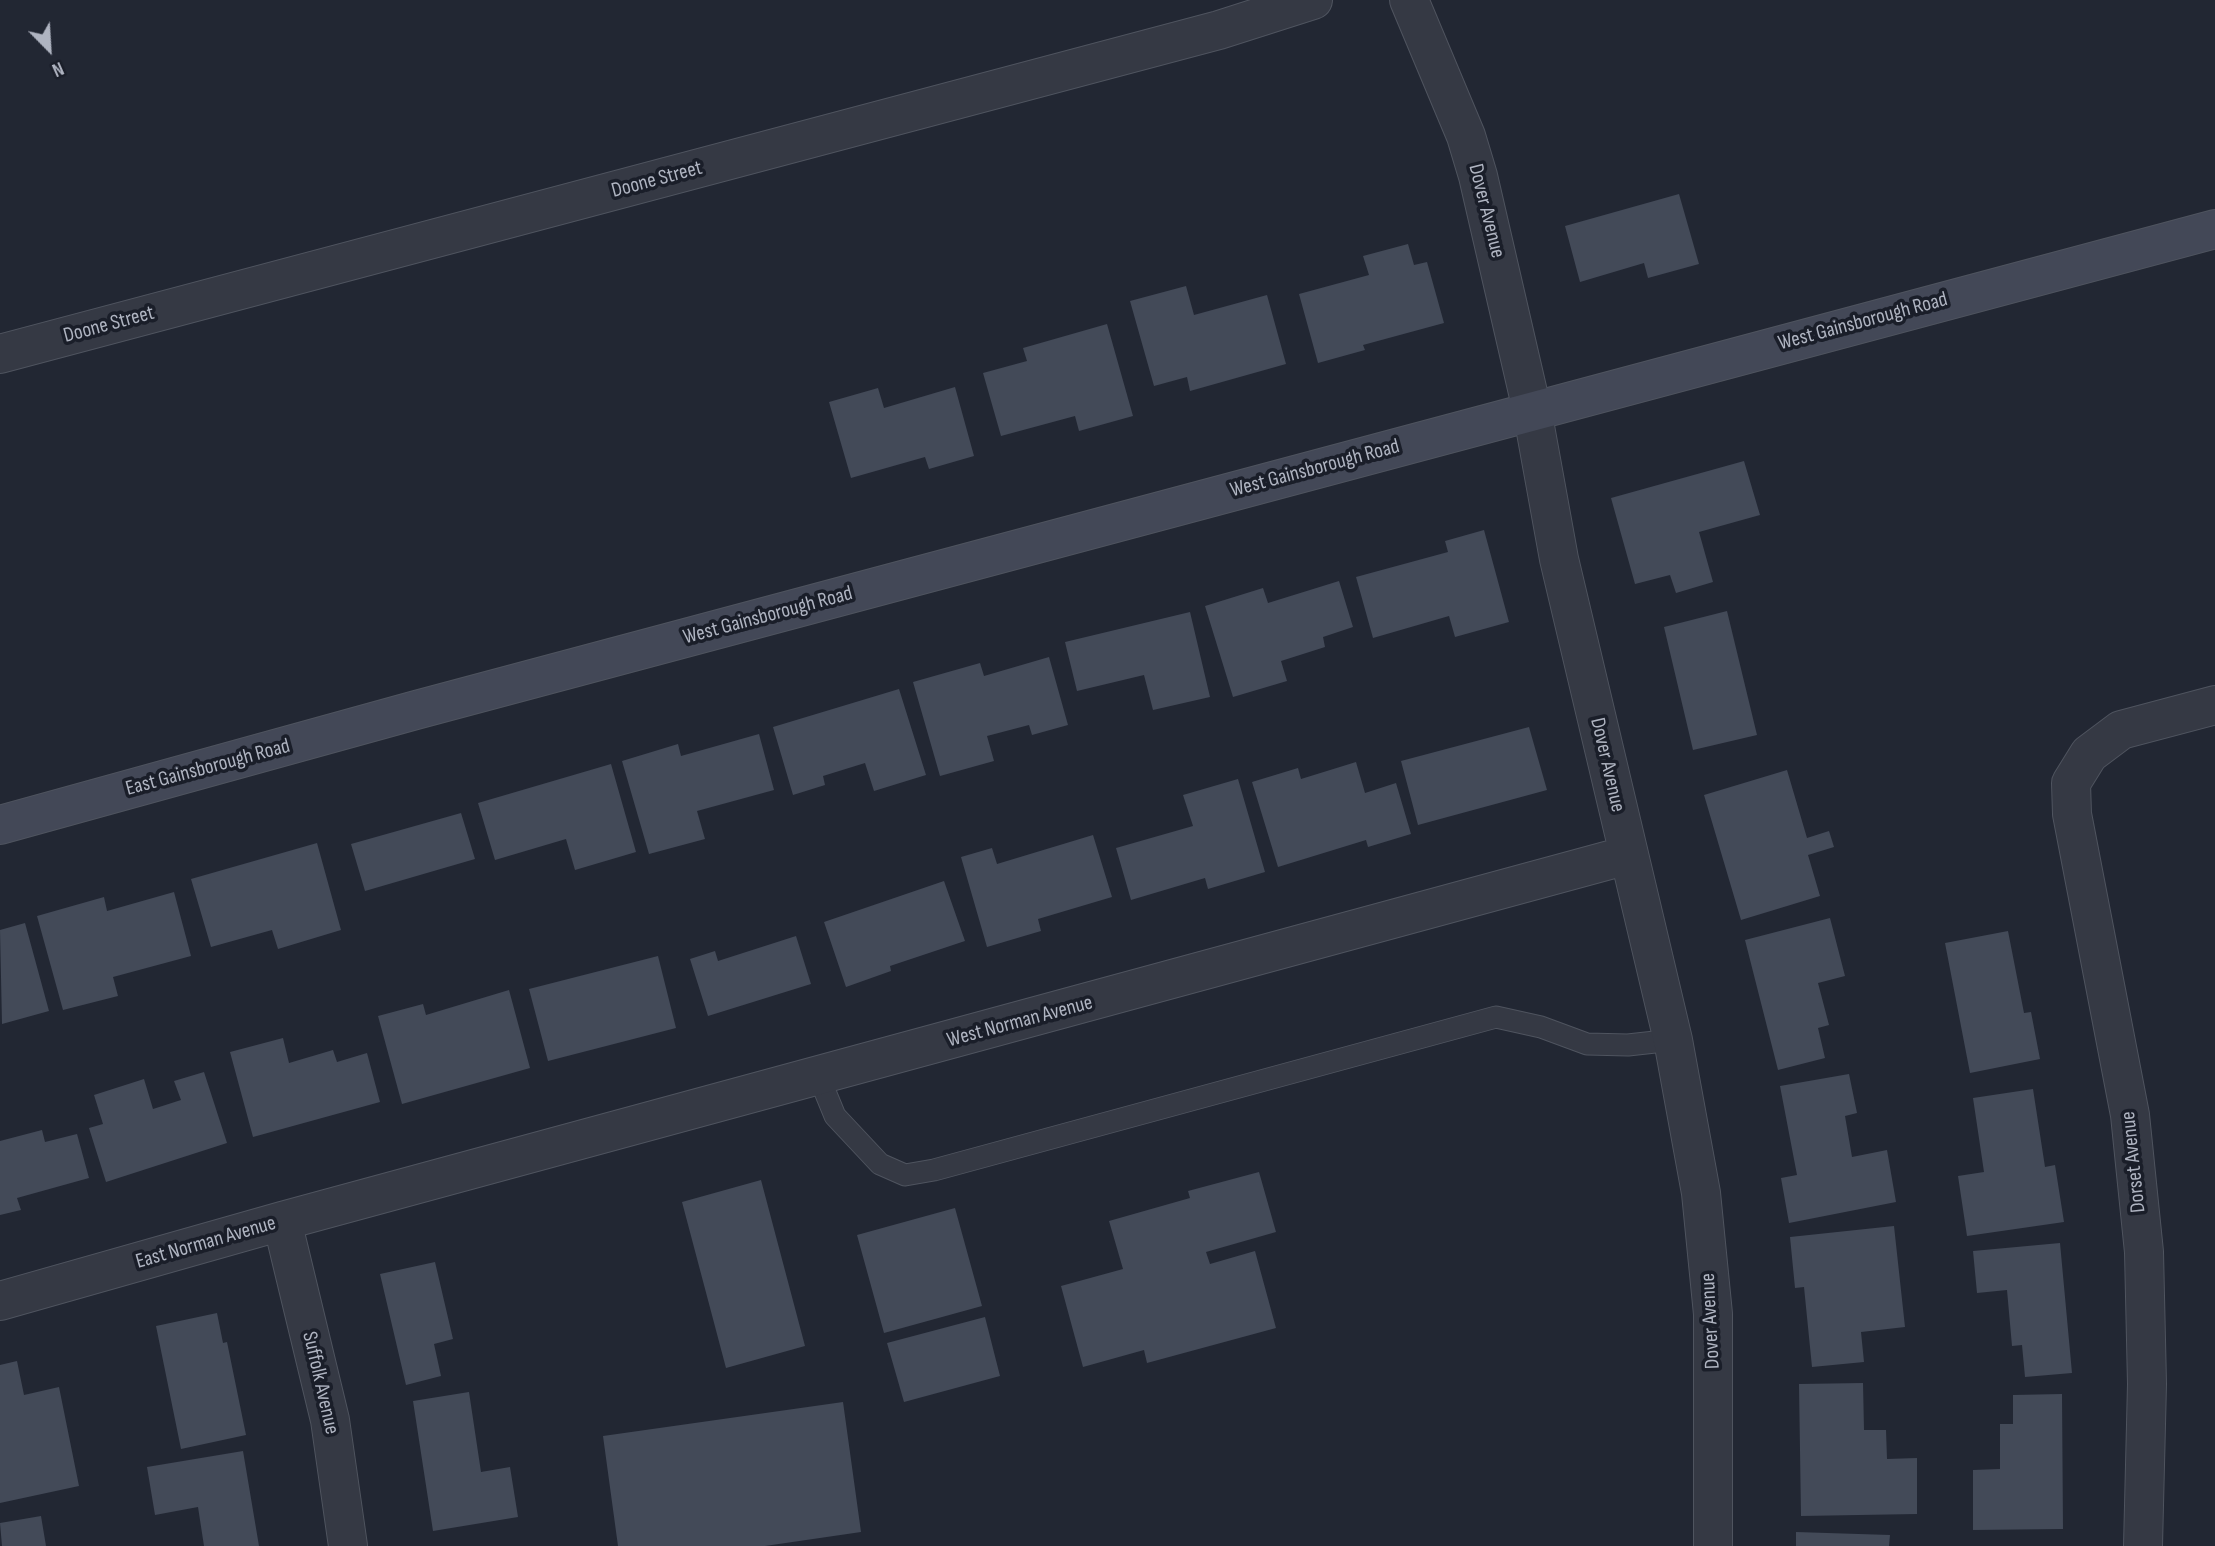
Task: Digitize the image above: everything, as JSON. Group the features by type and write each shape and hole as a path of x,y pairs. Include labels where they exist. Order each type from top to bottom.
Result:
{"street":[{"name":"Doone Street","path":"0,354 1219,30 1313,0"},
{"name":"Dover Avenue","path":"1409,0 1466,136 1478,176 1532,410 1559,559 1674,1040 1701,1192 1713,1314 1713,1546"},
{"name":"West Gainsborough Road","path":"416,710 2215,229"},
{"name":"Dorset Avenue","path":"2143,1546 2147,1384 2144,1252 2130,1115 2072,814 2071,783 2089,754 2121,730 2215,705"},
{"name":"East Gainsborough Road","path":"0,825 416,710"},
{"name":"West Norman Avenue","path":"412,1187 1628,855"},
{"name":"East Norman Avenue","path":"0,1301 412,1187"},
{"name":"Suffolk Avenue","path":"282,1221 330,1420 348,1546"}],"lane":[{"path":"818,1077 835,1116 880,1164 905,1175 934,1170 1496,1017 1541,1027 1587,1044 1628,1045 1674,1040"}],"building":[{"path":"1679,194 1699,264 1648,278 1644,263 1580,282 1565,226"},
{"path":"1408,244 1414,265 1427,262 1444,323 1363,345 1365,350 1318,363 1299,294 1369,275 1363,256"},
{"path":"1186,286 1194,315 1267,295 1286,364 1190,391 1187,377 1154,386 1130,301"},
{"path":"1107,324 1133,416 1079,431 1075,416 1001,436 983,373 1027,361 1023,348"},
{"path":"955,387 974,456 929,469 925,457 851,478 829,402 878,388 884,408"},
{"path":"1744,461 1760,515 1699,532 1713,582 1676,593 1670,575 1635,584 1611,498"},
{"path":"1484,530 1509,622 1455,637 1449,616 1373,638 1356,577 1448,552 1445,541"},
{"path":"1339,581 1353,627 1323,637 1325,647 1281,661 1287,681 1233,697 1205,606 1263,588 1268,603"},
{"path":"1727,611 1757,735 1693,750 1664,627"},
{"path":"1190,612 1210,697 1153,710 1144,675 1077,691 1065,642"},
{"path":"1049,657 1068,725 1032,735 1029,725 987,736 994,761 940,776 913,682 980,663 984,676"},
{"path":"899,689 926,775 874,791 865,763 823,776 825,785 793,795 773,727"},
{"path":"1529,727 1547,790 1418,825 1401,761"},
{"path":"759,734 774,790 697,811 705,839 649,854 622,761 678,744 681,756"},
{"path":"1356,762 1365,793 1396,783 1411,834 1368,847 1366,840 1278,867 1252,782 1298,768 1301,779"},
{"path":"611,764 636,852 575,870 566,839 495,860 478,803"},
{"path":"1787,770 1807,838 1829,831 1834,847 1808,855 1820,896 1741,920 1704,795"},
{"path":"1238,779 1265,872 1208,889 1205,878 1131,900 1116,848 1193,826 1183,795"},
{"path":"461,813 475,859 365,891 351,844"},
{"path":"1093,835 1112,897 1038,919 1041,931 987,947 961,857 992,848 997,864"},
{"path":"317,843 341,930 278,949 272,930 211,947 191,879"},
{"path":"944,881 965,941 890,966 891,971 846,987 824,922"},
{"path":"174,892 191,956 113,977 118,996 63,1010 37,916 104,897 107,911"},
{"path":"1830,918 1845,976 1818,983 1829,1025 1818,1028 1825,1058 1778,1070 1745,940"},
{"path":"25,923 49,1011 2,1024 0,930"},
{"path":"2008,931 2024,1013 2031,1012 2040,1059 1970,1073 1945,943"},
{"path":"796,936 811,984 708,1016 690,959 715,951 718,961"},
{"path":"658,956 676,1028 548,1061 529,989"},
{"path":"509,990 530,1068 402,1104 378,1016 423,1004 426,1015"},
{"path":"283,1038 289,1063 333,1050 337,1062 367,1053 380,1102 253,1137 230,1052"},
{"path":"204,1072 227,1143 106,1182 89,1128 103,1124 94,1095 144,1079 153,1109 181,1100 174,1081"},
{"path":"1849,1074 1857,1113 1845,1116 1852,1157 1887,1150 1896,1202 1789,1223 1781,1178 1797,1175 1780,1086"},
{"path":"2033,1089 2045,1167 2055,1165 2064,1222 1967,1236 1958,1176 1984,1172 1973,1098"},
{"path":"42,1130 45,1142 77,1134 89,1178 17,1198 21,1210 0,1215 0,1141"},
{"path":"1259,1172 1276,1232 1206,1252 1210,1264 1255,1251 1276,1328 1147,1363 1144,1350 1083,1367 1061,1286 1123,1269 1109,1221 1190,1198 1188,1191"},
{"path":"761,1180 805,1346 726,1368 682,1202"},
{"path":"955,1208 982,1306 884,1333 857,1235"},
{"path":"1894,1226 1905,1327 1861,1332 1864,1362 1812,1367 1804,1287 1795,1288 1790,1237"},
{"path":"2060,1243 2072,1373 2025,1377 2022,1345 2012,1346 2007,1290 1977,1293 1973,1251"},
{"path":"435,1262 453,1339 434,1344 441,1376 406,1385 380,1274"},
{"path":"217,1313 223,1343 227,1342 246,1435 181,1449 156,1326"},
{"path":"985,1317 1000,1376 904,1402 887,1343"},
{"path":"17,1361 24,1395 59,1387 79,1486 0,1503 0,1365"},
{"path":"1863,1383 1864,1430 1886,1430 1887,1459 1917,1458 1917,1514 1801,1516 1799,1384"},
{"path":"469,1392 481,1472 510,1467 518,1517 433,1531 413,1401"},
{"path":"2062,1394 2063,1529 1973,1530 1973,1470 2000,1469 2000,1424 2013,1424 2013,1395"},
{"path":"843,1402 861,1532 765,1546 618,1546 603,1436"},
{"path":"243,1451 259,1546 204,1546 198,1507 155,1515 147,1467"},
{"path":"41,1516 46,1546 2,1546 0,1523"},
{"path":"1796,1532 1890,1535 1889,1546 1796,1546"}]}
